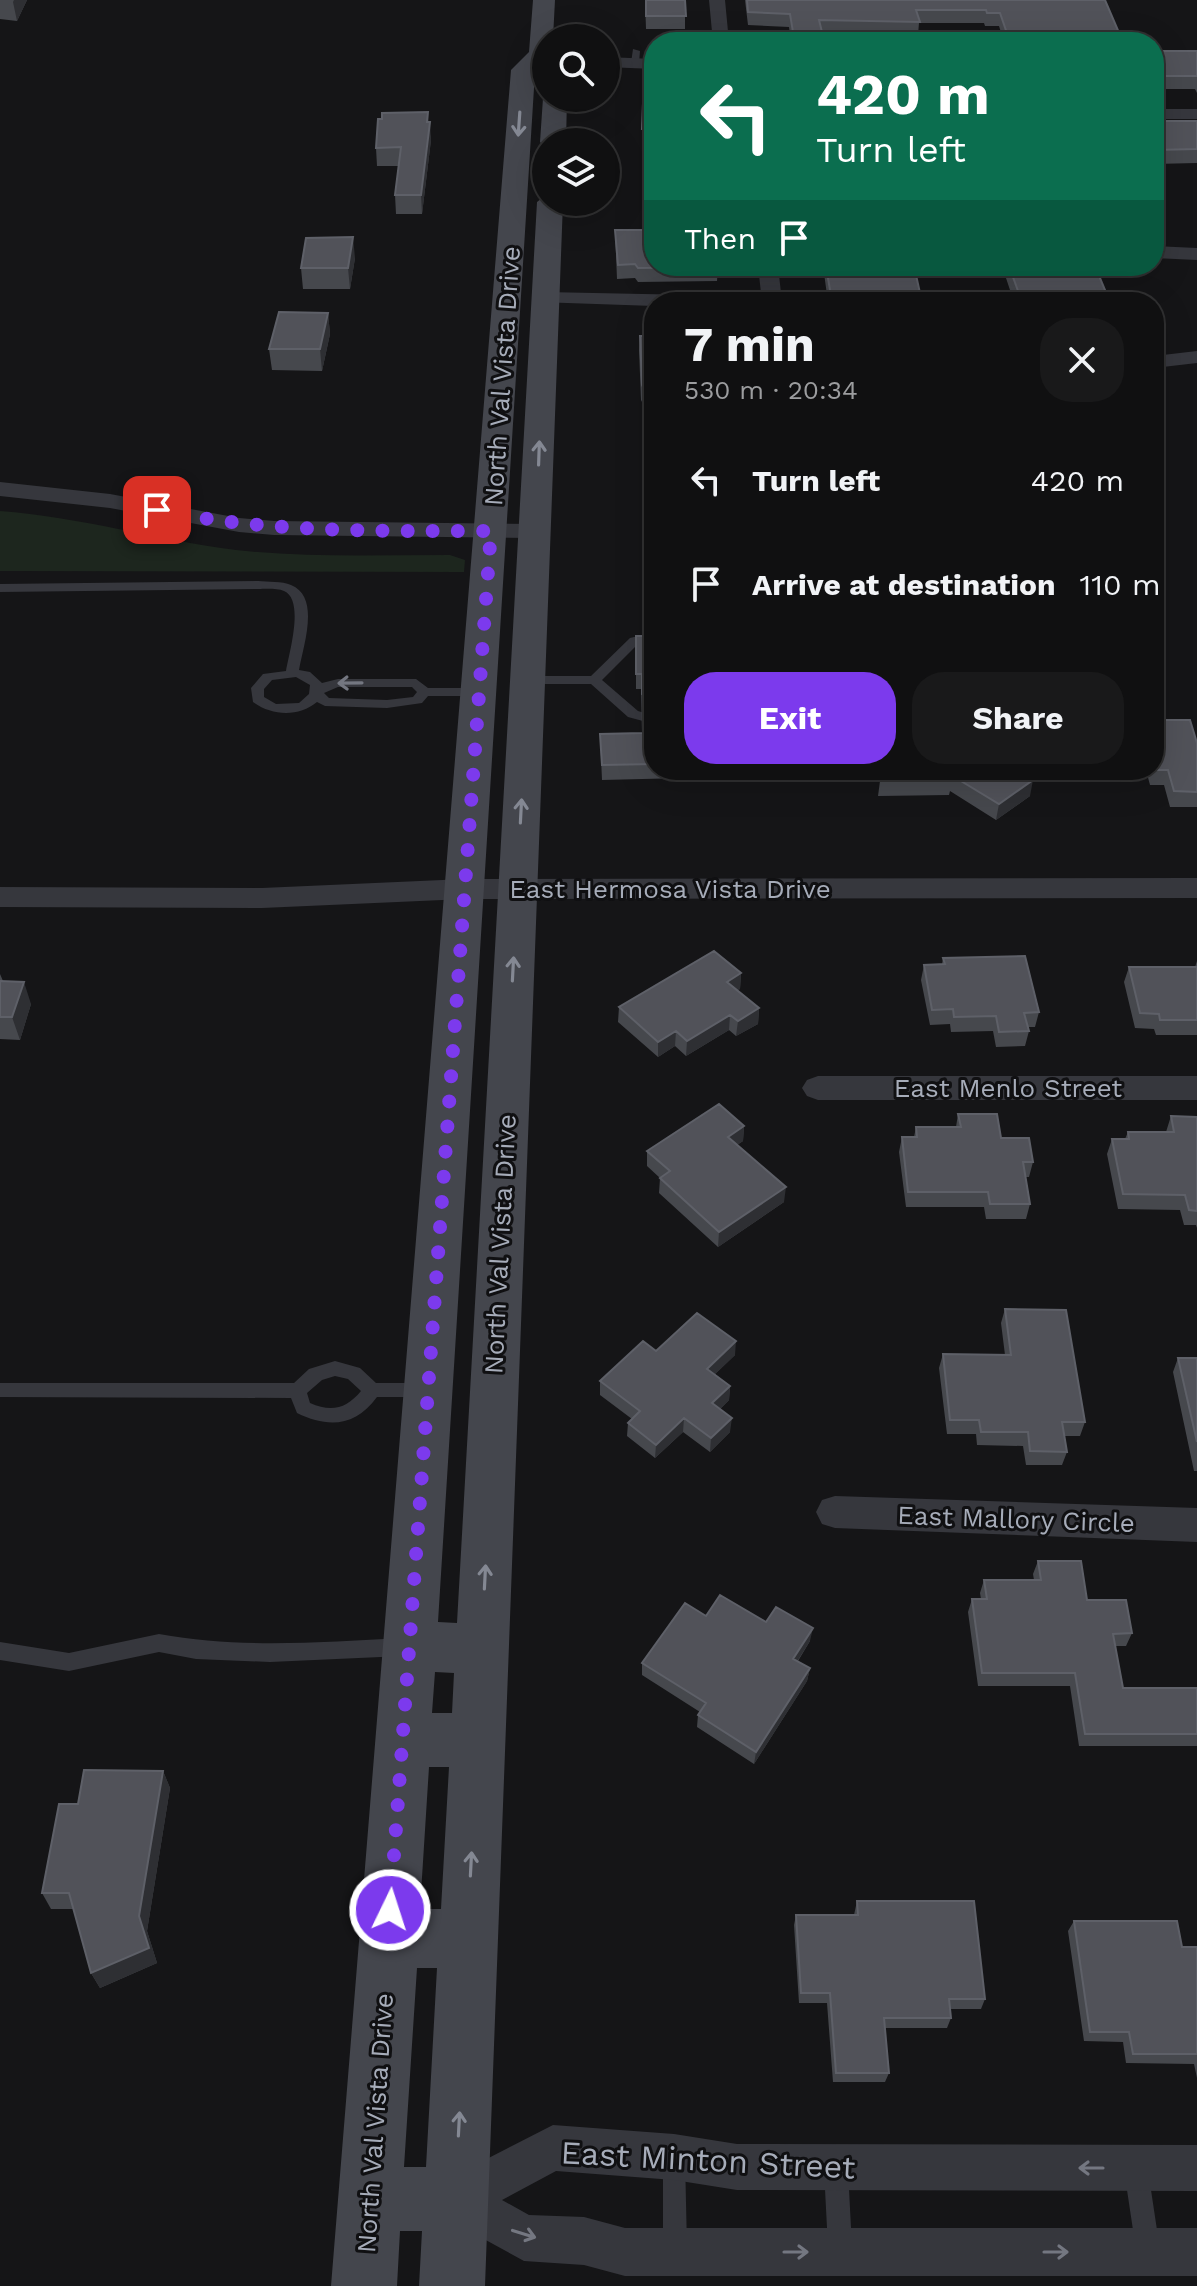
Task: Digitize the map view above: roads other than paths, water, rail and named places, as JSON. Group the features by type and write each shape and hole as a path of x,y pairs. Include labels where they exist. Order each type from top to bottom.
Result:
{"main road":[{"name":"North Val Vista Drive","path":"544,0 544,24"},
{"name":"North Val Vista Drive","path":"364,2286 523,70 532,64"},
{"name":"North Val Vista Drive","path":"452,2286 549,216"},
{"path":"408,1647 481,1648"},
{"path":"402,1740 477,1740"},
{"path":"388,1938 468,1939"},
{"path":"371,2199 456,2199"}],"street":[{"path":"717,0 720,32"},
{"path":"620,53 642,55"},
{"path":"620,59 642,55"},
{"path":"1164,114 1197,114"},
{"path":"1164,252 1197,254"},
{"path":"545,304 644,304"},
{"path":"620,304 644,308"},
{"path":"1164,361 1197,357"},
{"path":"0,489 110,501 250,526 491,539"},
{"path":"0,504 48,507 214,539 261,544 535,539"},
{"name":"East Hermosa Vista Drive","path":"0,897 262,898 465,889 1197,888"},
{"name":"East Menlo Street","path":"818,1088 1197,1088"},
{"name":"East Mallory Circle","path":"835,1512 1197,1525"},
{"name":"East Minton Street","path":"456,2199 553,2148 674,2157 737,2167 1197,2168"},
{"path":"456,2199 524,2238 584,2241 625,2252 1197,2252"}],"lane":[{"path":"0,588 258,585 288,588 299,598 302,615 292,673"},
{"path":"594,680 622,663 634,641 644,641"},
{"path":"424,692 417,700 387,704 325,702 316,693 316,684 311,679 292,673 277,674 261,682 256,694 270,708 291,709 309,702 316,693 326,686 338,683 416,683 424,692 480,692"},
{"path":"528,680 594,680 621,693 633,714 644,717"},
{"path":"298,1391 309,1376 323,1370 344,1369 361,1375 372,1390"},
{"path":"0,1390 298,1391"},
{"path":"372,1390 426,1390"},
{"path":"298,1391 303,1408 319,1416 342,1416 361,1407 372,1390"},
{"path":"0,1651 69,1662 159,1643 196,1650 270,1653 408,1647"},
{"path":"674,2157 675,2252"},
{"path":"836,2167 840,2252"},
{"path":"1136,2168 1148,2252"}]}
